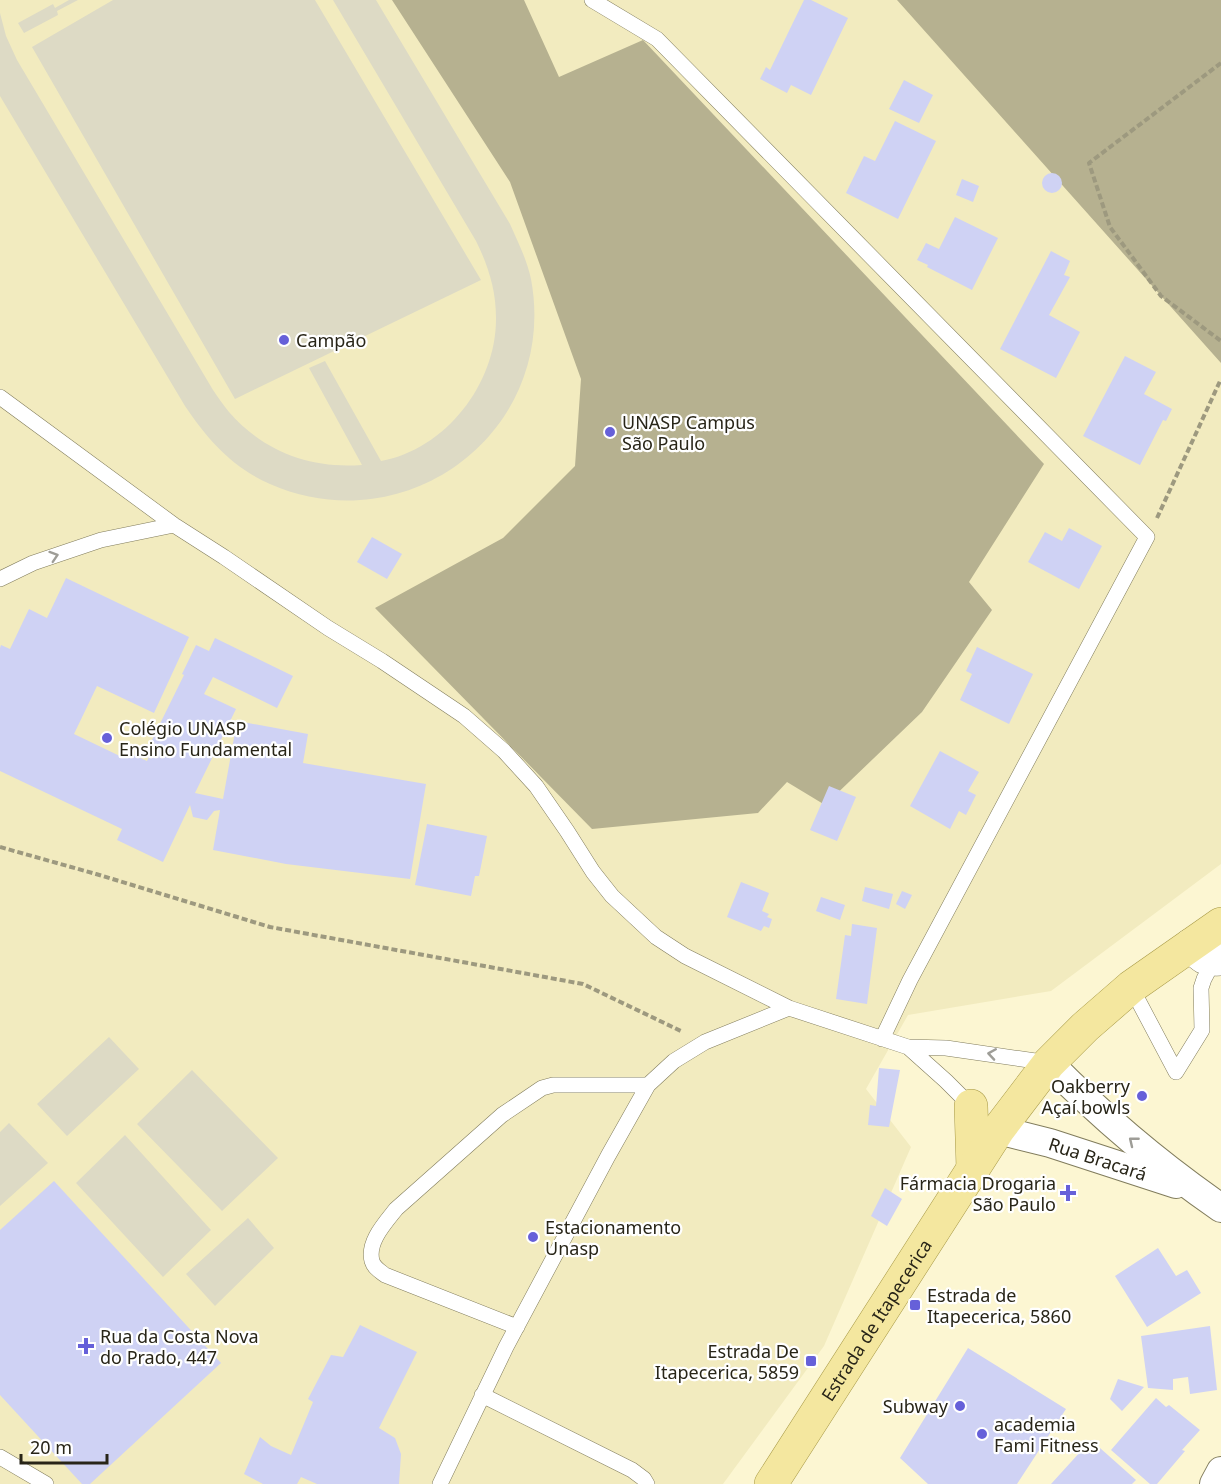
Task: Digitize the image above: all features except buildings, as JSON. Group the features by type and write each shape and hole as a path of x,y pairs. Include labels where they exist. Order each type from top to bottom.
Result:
{"main road":[{"name":"Estrada de Itapecerica","path":"773,1478 998,1130 1049,1063 1131,987 1209,954 1221,924"},
{"path":"971,1106 973,1169"}],"street":[{"name":"Rua Bracará","path":"1049,1063 1119,1130 1221,1208"},
{"name":"Rua Bracará","path":"998,1130 1050,1143 1196,1190"},
{"path":"1214,1484 1221,1471"}],"lane":[{"path":"592,0 657,39 1148,537 910,980 882,1039"},
{"path":"0,397 174,525 464,716 504,751 536,786 593,872 612,896 656,937 685,956 789,1008 908,1047 946,1048 1049,1063"},
{"path":"0,579 33,563 101,540 174,525"},
{"path":"1131,987 1176,1072 1202,1030 1201,988 1209,954"},
{"path":"440,1484 517,1327 648,1085 674,1061 705,1042 789,1008"},
{"path":"908,1047 998,1130"},
{"path":"517,1327 385,1275 376,1269 372,1258 373,1244 381,1227 396,1209 501,1115 542,1088 553,1085 648,1085"},
{"path":"482,1395 632,1470 647,1484"},
{"path":"0,1457 46,1484"}],"path":[{"path":"1221,63 1089,163 1110,227 1161,296 1221,341"},
{"path":"1148,537 1221,379"},
{"path":"0,847 270,927 583,984 705,1042"}],"shaded area":[{"name":"UNASP Campus São Paulo","path":"0,0 1221,0 1221,864 1051,991 908,1015 866,1089 911,1147 824,1346 723,1484 0,1484"},
{"path":"69,0 78,0 57,11 58,15 24,33 18,23 53,4 55,8"},
{"path":"113,0 315,0 481,280 235,399 32,47"},
{"path":"333,0 376,0 510,224 525,258 531,279 534,333 522,383 497,426 463,461 421,485 373,499 322,499 270,484 244,470 212,441 185,406 0,96 0,13 6,36 17,60 213,390 229,412 257,438 289,455 324,464 362,465 309,368 325,361 381,461 405,454 427,443 446,428 463,409 488,366 494,342 495,297 491,278 476,241"},
{"path":"392,0 524,0 559,77 643,40 1044,464 969,582 992,610 922,712 825,805 787,782 758,813 592,829 375,608 503,538 575,466 581,379 510,182"},
{"path":"897,0 1221,0 1221,363"},
{"path":"109,1037 139,1069 67,1136 37,1104"},
{"path":"192,1070 278,1158 222,1211 137,1124"},
{"path":"9,1123 48,1163 0,1206 0,1132"},
{"path":"125,1135 211,1230 163,1277 76,1183"},
{"path":"248,1218 274,1248 215,1306 186,1274"}],"place":[{"name":"Campão","path":"284,340"},
{"name":"UNASP Campus São Paulo","path":"610,432"},
{"name":"Colégio UNASP Ensino Fundamental","path":"107,738"},
{"name":"Oakberry Açaí bowls","path":"1142,1096"},
{"name":"Fármacia Drogaria São Paulo","path":"1068,1193"},
{"name":"Estacionamento Unasp","path":"533,1237"},
{"name":"Estrada de Itapecerica, 5860","path":"915,1305"},
{"name":"Rua da Costa Nova do Prado, 447","path":"86,1346"},
{"name":"Estrada De Itapecerica, 5859","path":"811,1361"},
{"name":"Subway","path":"960,1406"},
{"name":"academia Fami Fitness","path":"982,1434"}]}
